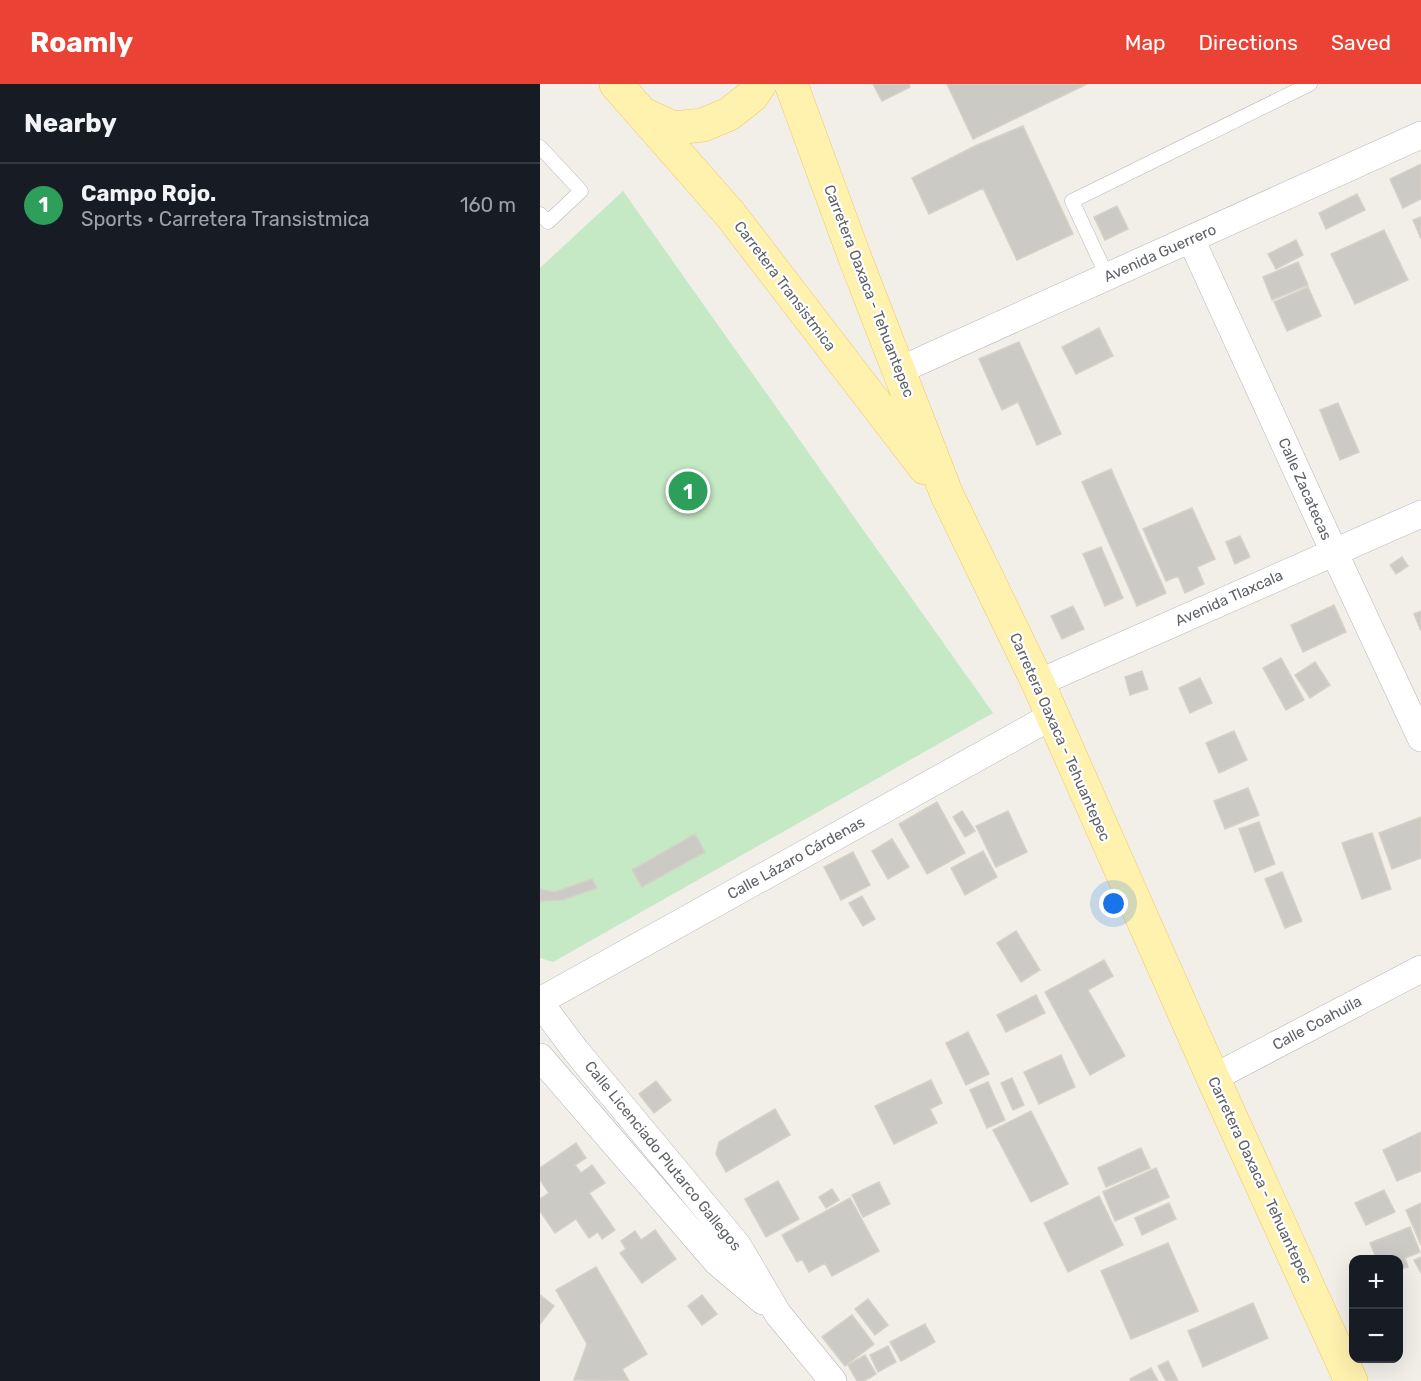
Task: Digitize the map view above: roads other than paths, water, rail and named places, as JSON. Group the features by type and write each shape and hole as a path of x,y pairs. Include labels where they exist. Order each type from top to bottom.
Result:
{"main road":[{"name":"Carretera Transistmica","path":"616,84 730,214 947,495"},
{"path":"643,114 674,128 703,125 729,114 752,96 760,84"},
{"name":"Carretera Oaxaca - Tehuantepec","path":"791,84 855,258 947,495 1038,683 1213,1078 1351,1381"}],"street":[{"name":"Avenida Guerrero","path":"900,370 1421,135"},
{"name":"Calle Zacatecas","path":"1191,239 1421,738"},
{"name":"Avenida Tlaxcala","path":"1038,683 1421,514"},
{"name":"Calle Lázaro Cárdenas","path":"540,1002 1052,716"},
{"name":"Calle Coahuila","path":"1213,1078 1421,969"},
{"name":"Calle Licenciado Plutarco Gallegos","path":"540,1002 576,1051 738,1246 778,1314 832,1381"},
{"name":"Calle Licenciado Plutarco Gallegos","path":"540,1057 717,1262 778,1314"}],"lane":[{"path":"1107,276 1072,201 1310,84"},
{"path":"540,147 581,191 548,222 540,214"}],"place":[{"name":"Campo Rojo.","path":"688,491"}]}
